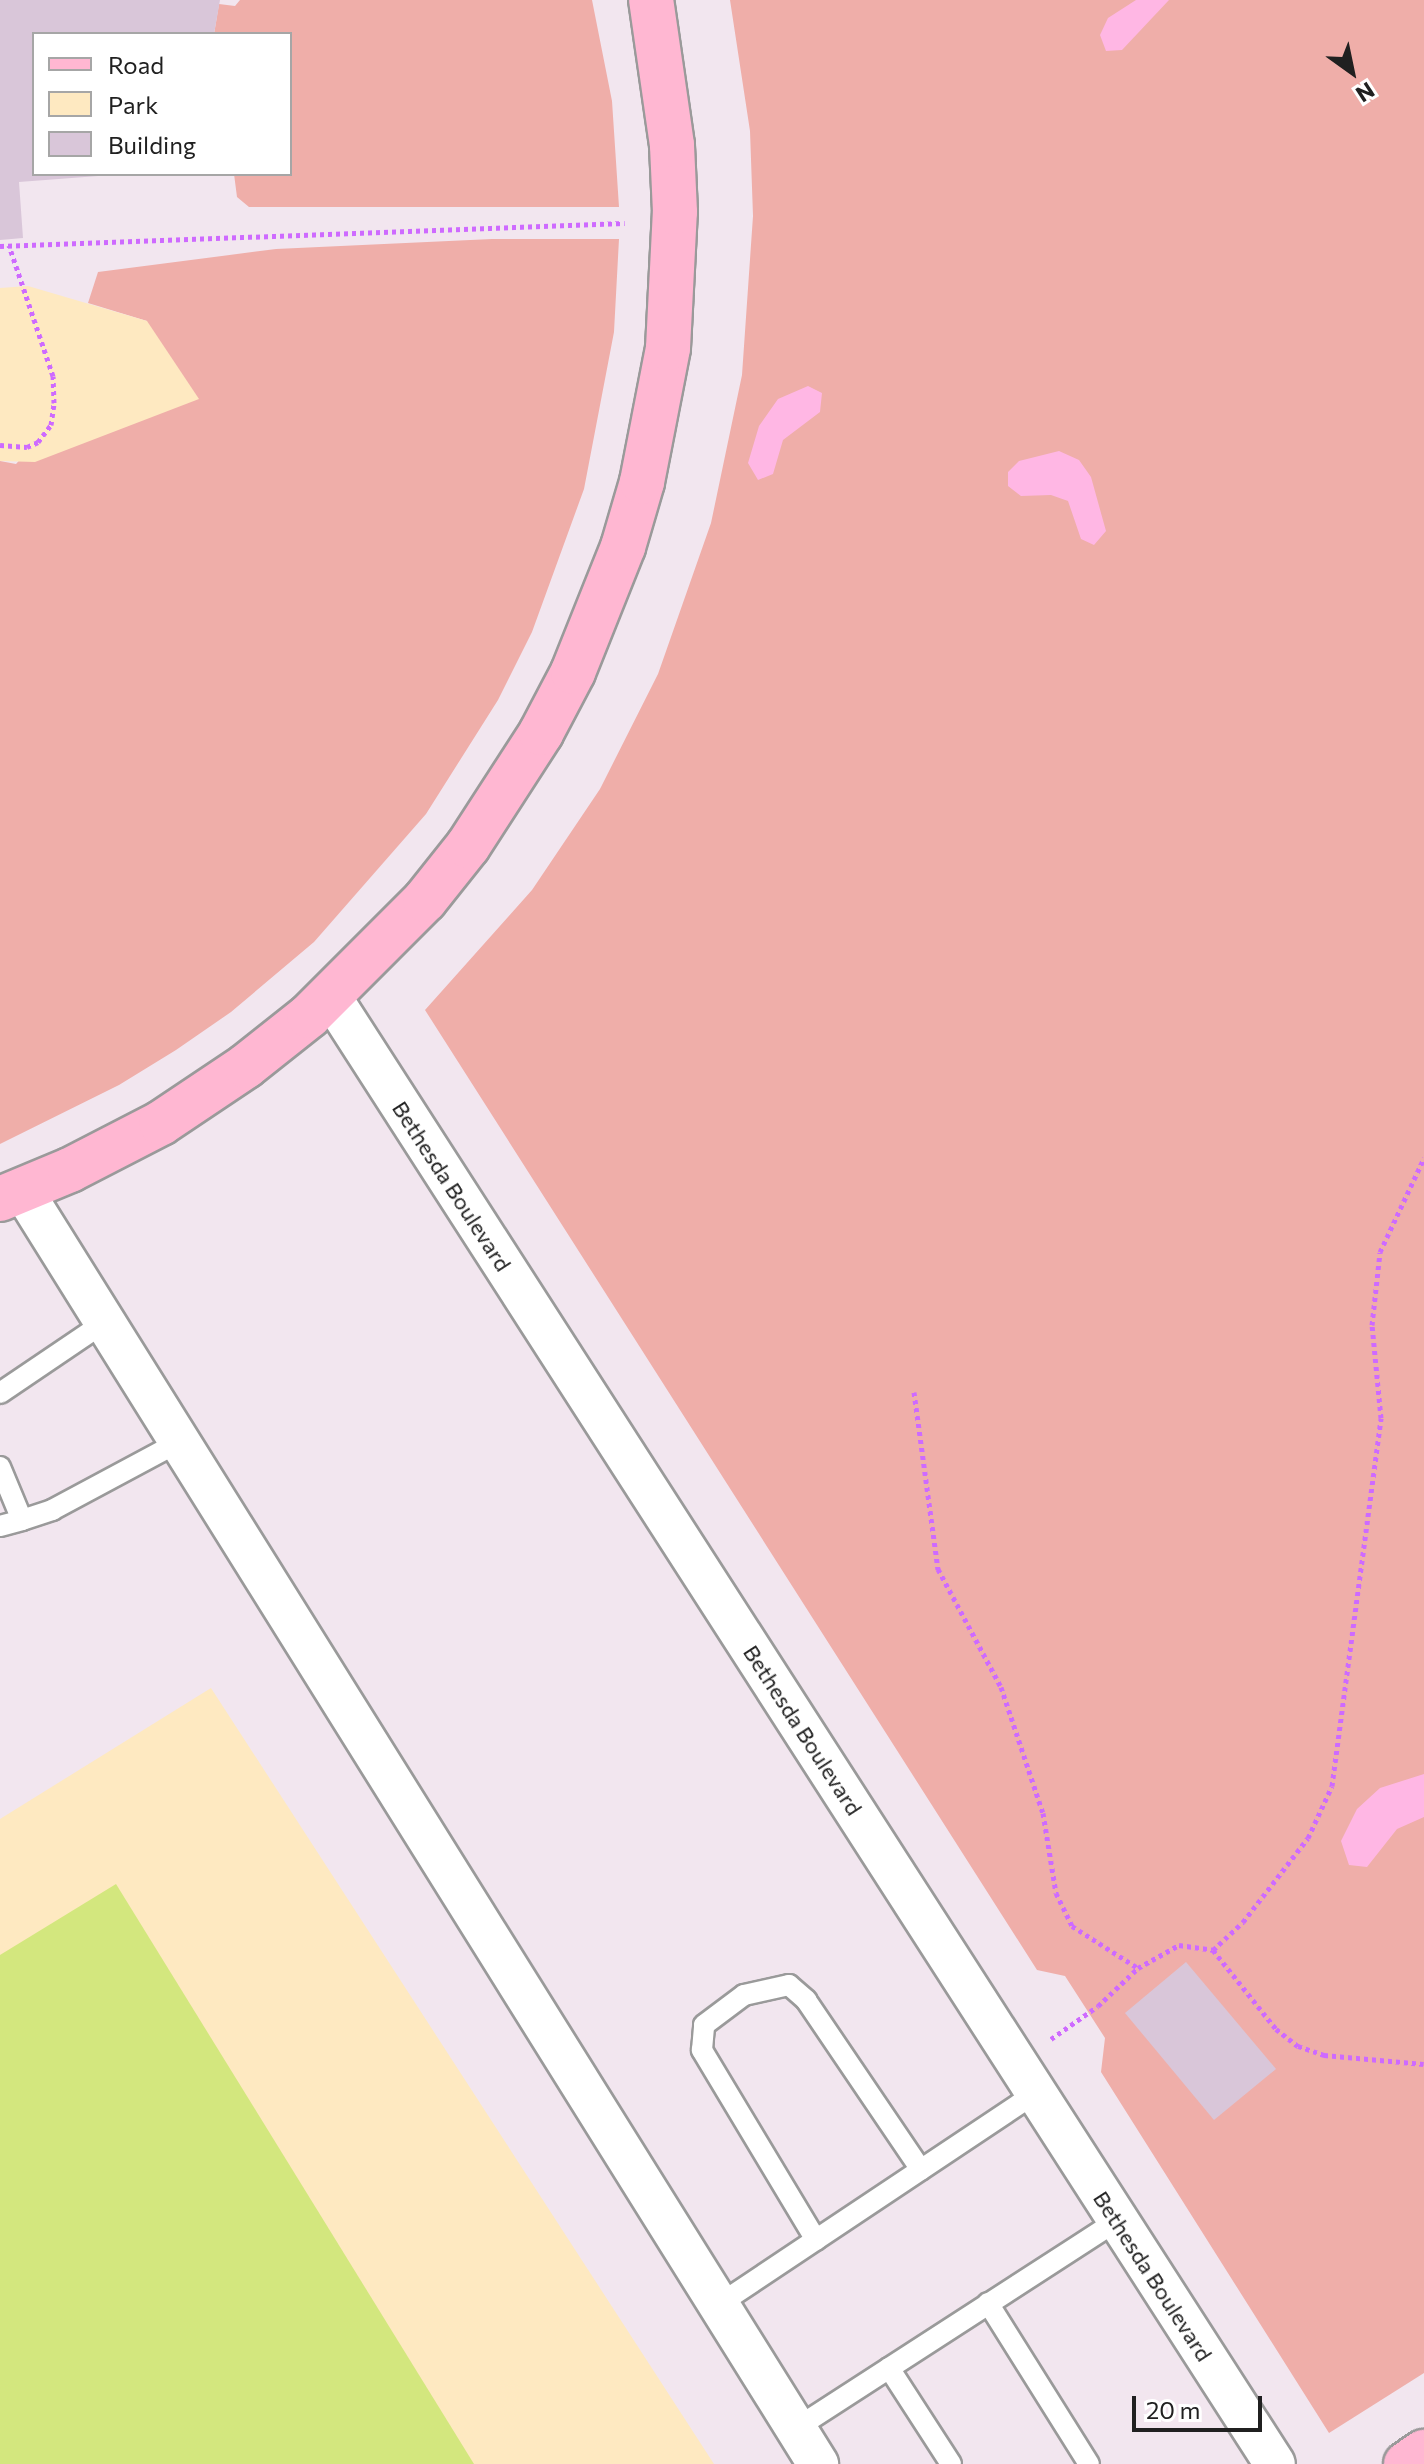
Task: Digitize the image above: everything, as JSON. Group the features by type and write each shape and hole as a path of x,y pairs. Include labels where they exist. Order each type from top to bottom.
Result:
{"street":[{"path":"651,0 672,145 673,280 657,415 623,547 573,672 506,791 425,900 331,997 194,1102 116,1147 12,1195 105,1322 818,2464"},
{"name":"Bethesda Boulevard","path":"331,997 1275,2464"},
{"path":"1406,2464 1424,2452"}],"lane":[{"path":"0,1393 105,1322"},
{"path":"0,1526 52,1510 179,1442"},
{"path":"0,1467 22,1520"},
{"path":"816,2240 702,2050 704,2025 744,1995 789,1985 806,2000 921,2170"},
{"path":"718,2305 921,2170 1027,2078"},
{"path":"795,2429 1117,2221"},
{"path":"988,2303 1089,2464"},
{"path":"889,2368 951,2464"}],"path":[{"path":"0,246 61,240 625,223"},
{"path":"0,445 27,447 38,442 51,425 54,403 53,376 9,245"},
{"path":"1213,1950 1243,1922 1308,1838 1332,1786 1381,1418 1372,1325 1380,1252 1424,1158"},
{"path":"914,1392 938,1569 1001,1687 1043,1813 1056,1893 1072,1926 1138,1968"},
{"path":"1027,2078 1138,1968 1179,1945 1213,1950 1276,2029 1298,2046 1324,2055 1424,2064"}],"shaded area":[{"path":"240,0 592,0 612,101 619,207 249,207 237,197 234,176 292,176 292,32 214,32 219,4 235,6"},
{"path":"730,0 1424,0 1424,2373 1329,2433 1101,2072 1105,2038 1065,1976 1037,1970 425,1010 532,890 600,789 658,674 711,523 742,375 753,216 750,131"},
{"path":"492,239 619,239 614,332 584,489 532,632 498,700 426,814 314,942 231,1012 176,1050 119,1085 0,1144 0,461 16,464 147,321 88,303 98,272 276,249"}],"sand":[{"path":"1136,0 1169,0 1122,50 1106,51 1100,35 1108,18"},
{"path":"808,386 822,393 820,412 783,440 773,474 758,480 748,463 759,426 778,399"},
{"path":"1059,451 1079,460 1091,477 1106,531 1094,545 1081,539 1068,501 1051,495 1021,496 1008,486 1008,472 1019,461"},
{"path":"1424,1774 1424,1817 1397,1829 1367,1867 1349,1865 1341,1841 1357,1809 1380,1788"}],"green space":[{"path":"28,286 147,321 199,399 35,462 0,461 0,288"},
{"path":"211,1688 714,2464 0,2464 0,1819"},
{"path":"116,1884 474,2464 0,2464 0,1955"}],"building":[{"path":"0,0 220,0 214,32 32,32 32,176 98,176 19,182 23,238 0,240"},
{"path":"1186,1962 1276,2069 1214,2120 1125,2013"}]}
